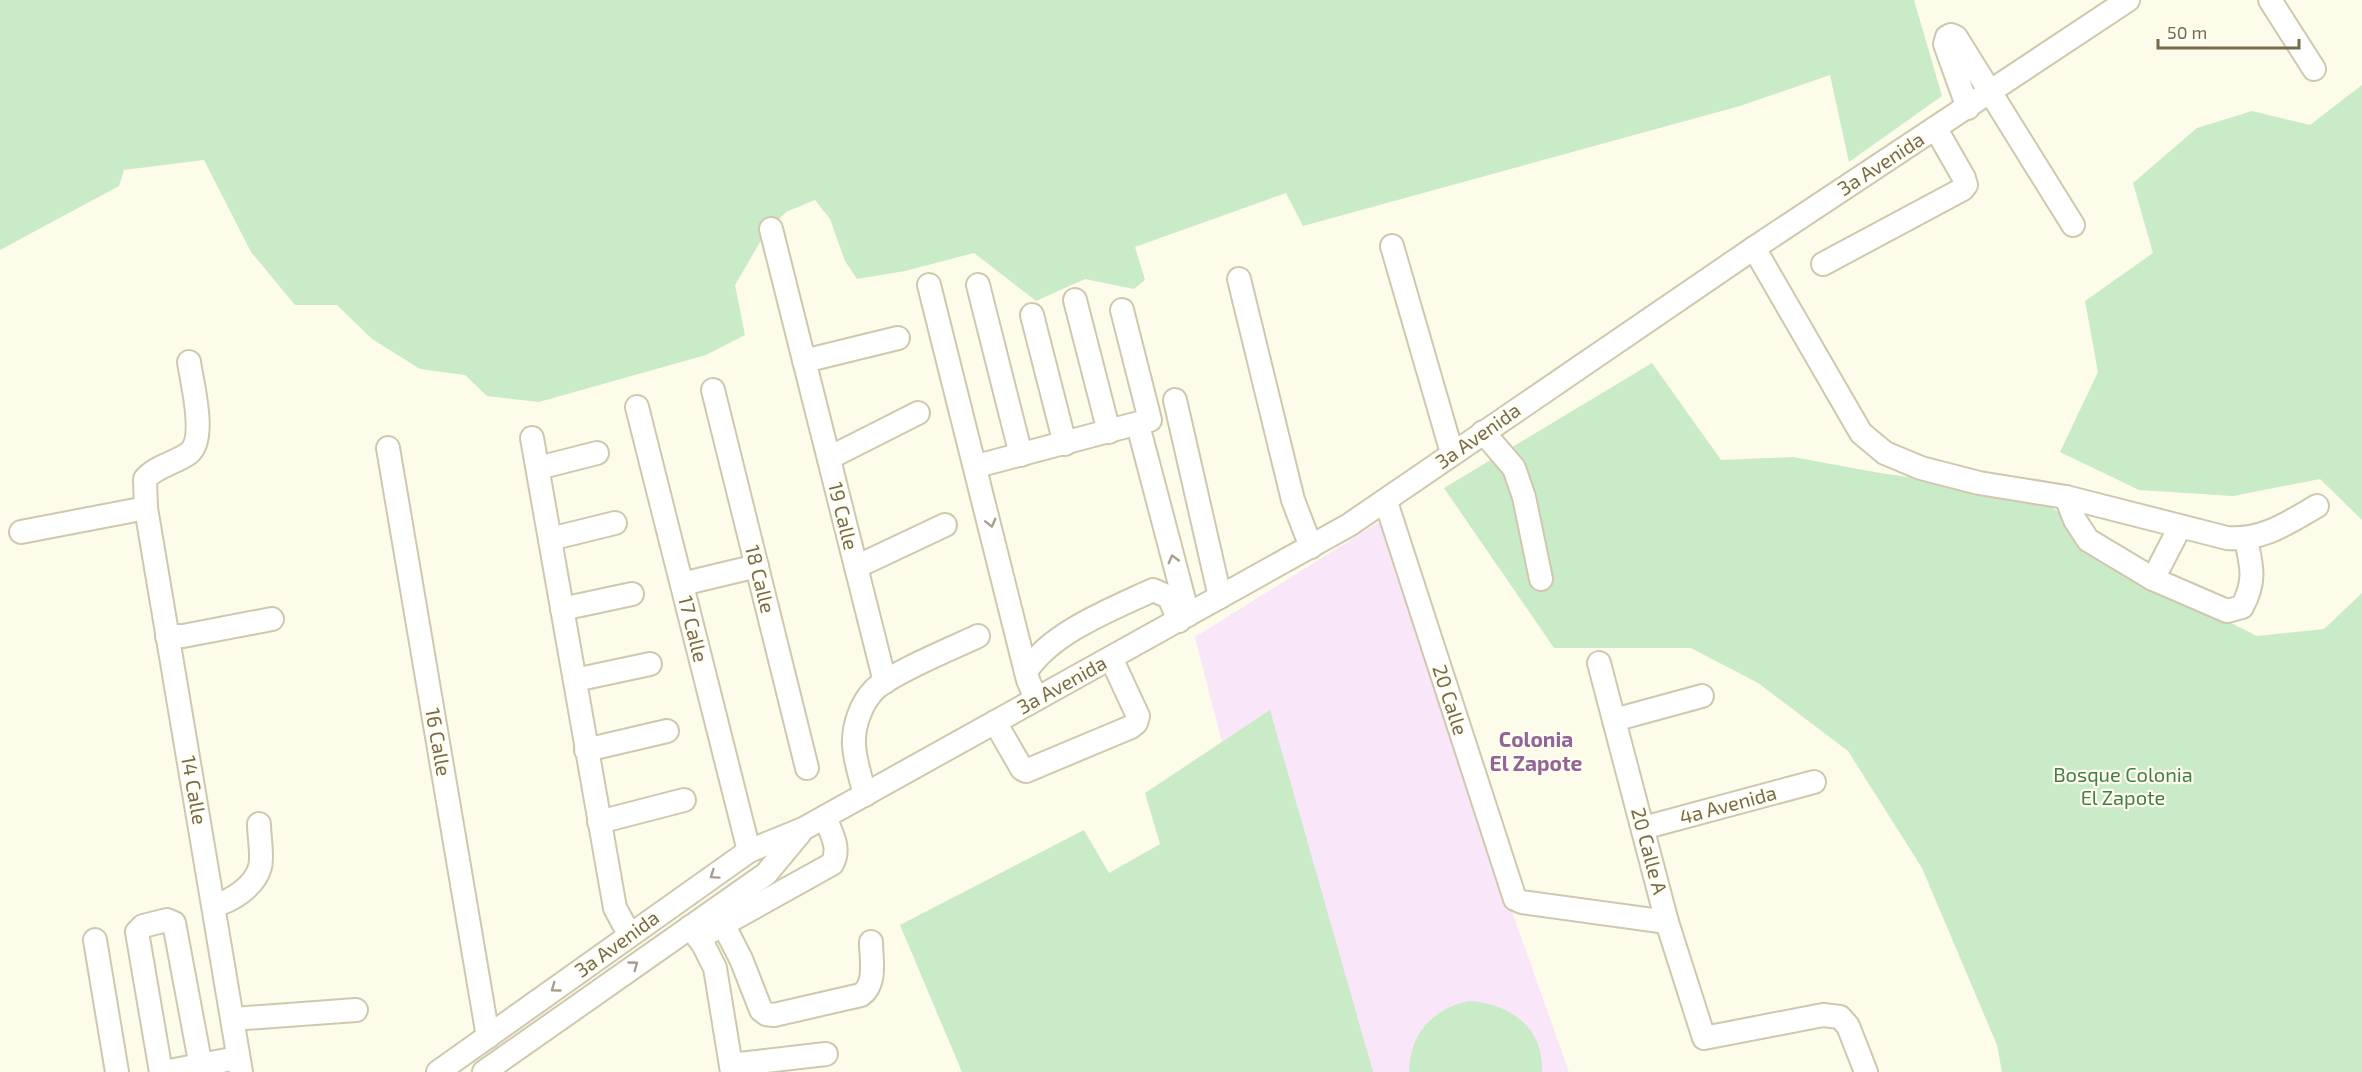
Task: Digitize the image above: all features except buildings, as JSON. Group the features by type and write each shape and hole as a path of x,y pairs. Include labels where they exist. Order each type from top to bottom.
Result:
{"street":[{"name":"3a Avenida","path":"438,1072 629,934 749,851 803,829 825,817 1311,547 1386,502 1452,453 1754,248 2128,0"},
{"path":"2270,0 2314,69"},
{"path":"1968,108 1945,44 1947,37 1951,35 1956,37 1989,94 2073,225"},
{"path":"1823,264 1963,189 1966,185 1964,178 1936,129"},
{"name":"19 Calle","path":"771,229 885,682"},
{"path":"1392,246 1452,453"},
{"path":"1754,248 1861,433 1885,453 1921,468 1979,483 2066,497 2180,527 2246,540 2275,530 2317,506"},
{"path":"1239,279 1293,500 1311,547"},
{"path":"929,285 977,466 1026,672 1036,699"},
{"path":"978,285 1020,455"},
{"path":"1075,300 1109,432"},
{"path":"977,466 1137,425 1150,417 1122,310"},
{"path":"1032,315 1065,444"},
{"path":"804,361 898,338"},
{"name":"14 Calle","path":"189,362 199,432 198,443 190,453 151,472 145,479 146,508 239,1065"},
{"name":"18 Calle","path":"713,390 807,768"},
{"path":"1175,400 1220,597"},
{"name":"17 Calle","path":"637,408 749,851"},
{"path":"829,458 918,413"},
{"path":"1137,425 1183,618"},
{"path":"1483,432 1514,468 1524,497 1541,579"},
{"path":"532,438 615,908 629,934"},
{"name":"16 Calle","path":"388,448 488,1037"},
{"path":"538,468 597,453"},
{"path":"2066,497 2075,520 2088,540 2153,579 2227,611 2242,606 2251,589 2251,563 2246,540"},
{"name":"20 Calle","path":"1386,502 1515,899 1522,902 1667,922"},
{"path":"21,532 146,508"},
{"path":"550,539 615,523"},
{"path":"856,567 945,525"},
{"path":"2153,579 2180,527"},
{"path":"681,584 757,566"},
{"path":"1026,672 1036,656 1066,635 1108,611 1153,590 1169,597 1183,618"},
{"path":"562,609 632,594"},
{"path":"167,636 183,636 272,619"},
{"path":"865,795 855,753 855,729 866,702 885,682 978,636"},
{"path":"995,722 1022,769 1026,771 1131,727 1136,723 1138,716 1111,658"},
{"name":"20 Calle A","path":"1599,663 1667,922 1704,1038 1823,1016 1840,1017 1848,1026 1866,1072"},
{"path":"575,681 650,664"},
{"path":"1614,720 1702,696"},
{"path":"586,750 667,731"},
{"name":"4a Avenida","path":"1643,828 1814,782"},
{"path":"599,822 684,800"},
{"path":"825,817 836,847 836,856 832,864 724,926 694,932 711,958 717,978 732,1068 826,1054"},
{"path":"214,905 228,902 247,886 260,868 259,824"},
{"name":"3a Avenida","path":"484,1072 694,932 766,874 803,829"},
{"path":"202,1069 174,923 167,920 143,926 137,932 163,1072 202,1069 239,1065"},
{"path":"724,926 741,959 761,1010 766,1014 774,1015 861,995 867,991 871,981 872,942"},
{"path":"95,940 117,1072"},
{"path":"233,1019 356,1010"}],"shaded area":[{"path":"1394,513 1509,903 1569,1072 1306,1072 1195,637"}],"green space":[{"path":"0,0 1914,0 1942,96 1849,162 1830,75 1740,106 1303,226 1286,193 1135,247 1145,280 1134,289 1085,279 1036,301 974,253 905,271 857,279 845,261 830,219 815,200 786,212 766,232 735,285 745,335 706,355 539,402 487,396 465,375 420,369 372,339 337,305 295,305 251,252 204,160 124,170 119,186 0,250"},
{"path":"2362,85 2362,520 2320,479 2233,496 2139,490 2060,452 2098,372 2085,301 2153,253 2133,183 2197,128 2252,111 2310,125"},
{"name":"Bosque Colonia El Zapote","path":"1652,363 1721,460 1793,457 1880,473 2029,494 2135,558 2205,610 2257,636 2324,629 2362,593 2362,1072 2002,1072 1997,1045 1922,868 1848,751 1758,683 1691,648 1554,648 1444,488"},
{"path":"1270,710 1373,1072 962,1072 900,925 1084,830 1109,873 1160,844 1145,793"},
{"path":"1468,1001 1497,1007 1521,1020 1537,1042 1542,1072 1409,1072 1414,1046 1425,1025 1444,1010"}],"district":[{"name":"Colonia El Zapote","path":"1536,752"}]}
